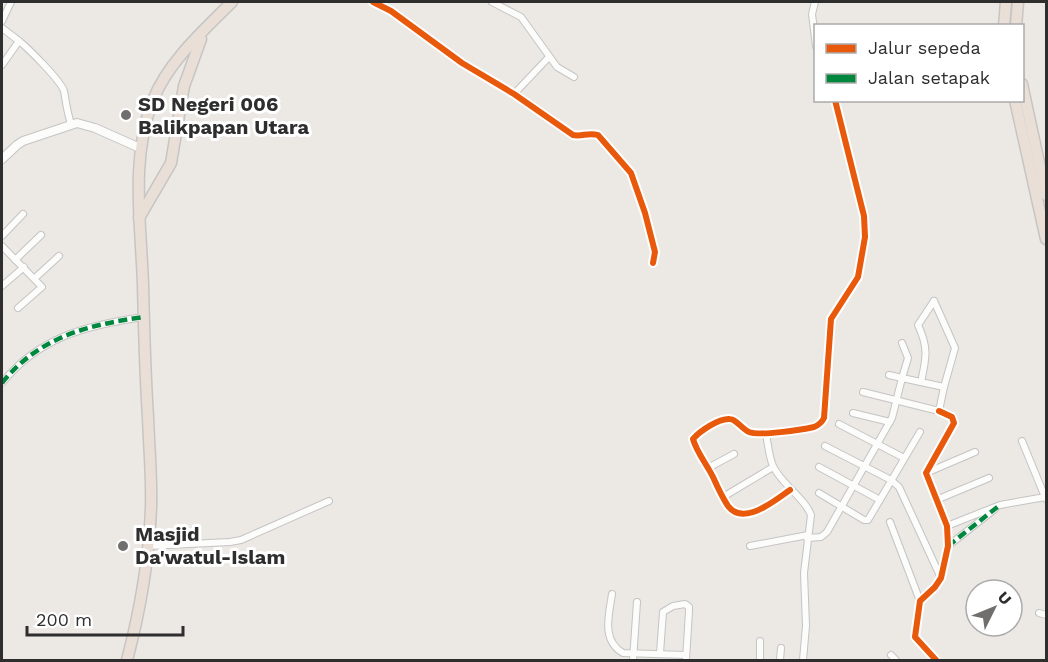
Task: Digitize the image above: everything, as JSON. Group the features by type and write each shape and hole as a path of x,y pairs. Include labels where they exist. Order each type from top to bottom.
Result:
{"highway":[{"path":"127,660 142,589 148,546 151,475 139,218 140,148 144,126 157,91 177,61 232,2"},
{"path":"1004,24 1006,2"},
{"path":"1016,24 1018,2"},
{"path":"139,218 171,163 184,86 204,30"},
{"path":"1024,89 1047,195"},
{"path":"1015,102 1047,239"}],"street":[{"path":"374,2 391,11 462,63 514,94 573,135 591,133 598,135 631,173 655,252 652,263"},
{"path":"492,2 521,18 557,67 574,77"},
{"path":"814,30 812,14 815,2"},
{"path":"2,21 8,3"},
{"path":"2,28 31,51 63,88 71,124"},
{"path":"2,65 19,41"},
{"path":"514,94 549,57"},
{"path":"790,490 759,510 736,514 729,508 693,442 698,433 720,421 730,419 747,432 766,434 815,426 824,418 831,319 858,277 866,237 864,216 836,102"},
{"path":"2,158 17,144 71,124 87,125 140,148"},
{"path":"2,236 23,214"},
{"path":"15,260 41,235"},
{"path":"2,248 41,285 41,289 18,308"},
{"path":"35,279 59,256"},
{"path":"2,286 24,267"},
{"path":"921,382 926,350 924,338 918,326 934,301 955,348 939,411"},
{"path":"2,383 18,364 51,340 77,331 144,317"},
{"path":"750,546 807,536 823,536 890,422 908,358 902,343"},
{"path":"889,375 944,387"},
{"path":"863,392 939,411 952,417 954,423 926,473 947,526 948,546 941,578 920,601"},
{"path":"853,413 890,422"},
{"path":"839,424 904,458"},
{"path":"819,493 868,520 920,432"},
{"path":"766,434 773,467 809,510 811,519 804,573 806,626 803,660"},
{"path":"947,526 1000,505 1046,498 1022,441"},
{"path":"825,446 891,480 901,490 941,578"},
{"path":"926,473 975,452"},
{"path":"708,468 734,454"},
{"path":"723,497 773,467"},
{"path":"819,467 852,487 880,500"},
{"path":"936,500 989,478"},
{"path":"148,546 241,540 329,501"},
{"path":"948,546 1000,505"},
{"path":"890,522 920,601 915,639 936,660"},
{"path":"612,594 608,637 619,651 634,657 660,653 686,658 689,607 685,604 673,606 663,612 660,653"},
{"path":"634,657 637,602"},
{"path":"760,641 760,660"},
{"path":"780,660 782,648"}],"marked path":[{"path":"2,383 16,367 48,344 84,329 144,317"},
{"path":"948,546 1000,505"}],"cycle path":[{"path":"373,2 391,11 462,63 514,94 573,135 598,135 631,173 655,252 653,263"},
{"path":"790,490 759,510 742,514 735,512 728,506 693,439 700,432 726,419 735,421 749,432 762,433 814,427 824,418 831,319 858,277 865,237 864,216 836,102"},
{"path":"936,660 915,637 920,601 941,578 948,546 947,526 926,473 954,423 952,417 939,411"}],"place":[{"name":"SD Negeri 006 Balikpapan Utara","path":"126,115"},
{"name":"Masjid Da'watul-Islam","path":"123,546"}]}
